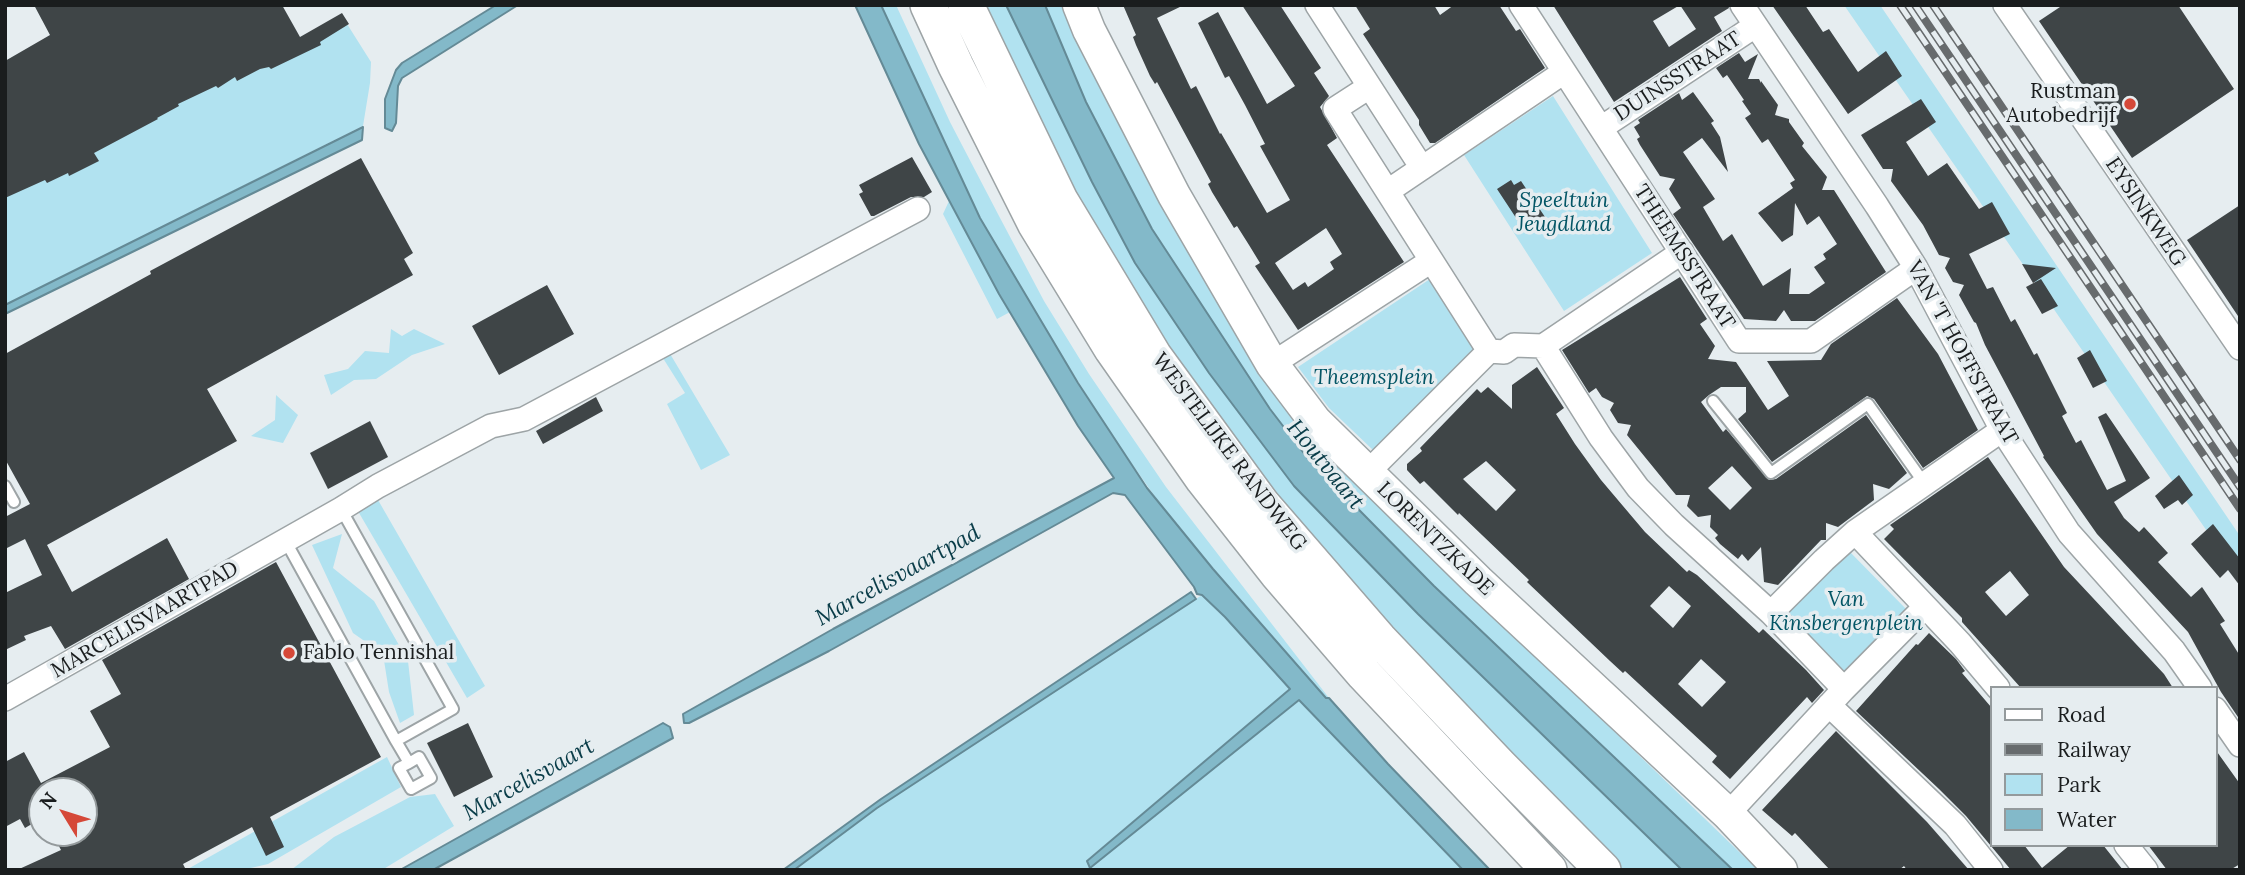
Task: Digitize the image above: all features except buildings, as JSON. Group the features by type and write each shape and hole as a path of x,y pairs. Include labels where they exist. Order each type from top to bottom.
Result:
{"main road":[{"name":"WESTELIJKE RANDWEG","path":"928,5 1035,222 1112,349 1203,480 1277,573 1364,674 1549,870"},
{"name":"WESTELIJKE RANDWEG","path":"966,5 1067,211 1154,356 1262,504 1379,639 1604,870"}],"street":[{"name":"LORENTZKADE","path":"1079,5 1089,30 1174,195 1272,364 1315,421 1478,581 1728,814 1781,870"},
{"path":"1317,5 1422,168"},
{"name":"THEEMSSTRAAT","path":"1521,5 1739,341 1811,341 1916,268"},
{"name":"VAN 'T HOFFSTRAAT","path":"1742,5 1916,268 2002,430 2069,533 2174,651 2199,686"},
{"name":"EYSINKWEG","path":"2005,5 2240,348"},
{"name":"DUINSSTRAAT","path":"1601,128 1755,26"},
{"path":"1388,191 1564,72"},
{"path":"1369,87 1335,109 1489,351"},
{"name":"MARCELISVAARTPAD","path":"5,699 378,486 491,426 524,419 918,209"},
{"path":"1367,473 1489,351 1504,352 1514,345 1543,346 1682,252"},
{"path":"1272,364 1431,261"},
{"path":"1543,346 1601,438 1638,488 1674,525 1771,613 1837,697 1955,825 1991,870"},
{"path":"1771,613 1855,532 2002,430"},
{"path":"1855,532 1996,686"},
{"path":"1728,814 1925,607"},
{"path":"2217,712 2240,745"},
{"path":"2128,847 2146,870"}],"lane":[{"path":"1713,401 1771,473 1868,404 1924,483"},
{"path":"5,486 15,502"},
{"path":"341,509 453,709 396,741"},
{"path":"285,540 409,763"}],"green space":[{"path":"881,5 896,5 950,122 999,216 1044,301 1089,374 1166,487 1329,698 1326,698 1174,524 1111,434 1024,295 980,218"},
{"path":"977,5 1006,5 1092,182 1185,338 1294,486 1418,614 1682,870 1617,870 1314,552 1128,295"},
{"path":"1045,5 1065,5 1081,47 1176,231 1256,356 1373,499 1758,870 1733,870 1434,586 1306,456 1270,409 1152,229 1086,102"},
{"path":"1844,5 1880,5 2240,536 2240,579"},
{"path":"342,16 371,62 363,126 5,305 5,188"},
{"name":"Speeltuin Jeugdland","path":"1553,96 1652,253 1564,311 1464,155"},
{"path":"949,201 1010,312 997,319 943,214"},
{"name":"Theemsplein","path":"1430,279 1477,349 1374,451 1329,408 1298,367"},
{"path":"391,329 402,336 414,329 445,344 412,355 376,379 354,380 331,395 324,375 348,369 365,351 389,353"},
{"path":"669,352 730,455 701,470 667,404 685,393 661,355"},
{"path":"276,395 298,415 283,443 251,436 275,420"},
{"path":"374,493 485,686 467,698 355,506"},
{"path":"342,534 333,568 374,601 408,661 414,715 400,723 389,692 383,654 353,633 312,545"},
{"name":"Van Kinsbergenplein","path":"1848,550 1908,611 1844,676 1785,614"},
{"path":"1202,595 1290,689 1087,860 1089,867 1300,700 1463,870 794,870 877,808"},
{"path":"387,757 401,787 268,864 242,870 186,870"},
{"path":"435,794 454,826 382,870 291,870 334,837 410,797"}],"water":[{"path":"496,5 518,5 402,78 398,86 396,123 392,131 385,128 385,99 396,70 402,63"},
{"path":"855,5 881,5 980,218 1078,383 1147,488 1213,569 1326,698 1329,698 1490,870 1463,870 1299,700 1090,868 1087,861 1290,689 1225,617 1202,595 1197,594 1125,495 1113,493 829,651 689,723 684,723 683,714 833,629 1114,478 1078,426 999,294 919,144"},
{"path":"1006,5 1045,5 1086,102 1152,229 1270,409 1306,456 1434,586 1733,870 1682,870 1418,614 1294,486 1209,373 1135,263 1092,182"},
{"path":"363,127 362,140 5,314 5,305"},
{"path":"1191,592 1196,599 877,808 794,870 783,870 881,799"},
{"path":"663,723 670,727 673,738 433,870 400,870"}],"railway":[{"path":"1900,5 2240,509"},
{"path":"1915,5 2240,487"},
{"path":"1933,5 2240,460"}],"place":[{"name":"Rustman Autobedrijf","path":"2130,104"},
{"name":"Fablo Tennishal","path":"289,653"}],"water label":[{"name":"Houtvaart","path":"1325,465"},
{"name":"Marcelisvaartpad","path":"898,576"},
{"name":"Marcelisvaart","path":"529,780"}]}
